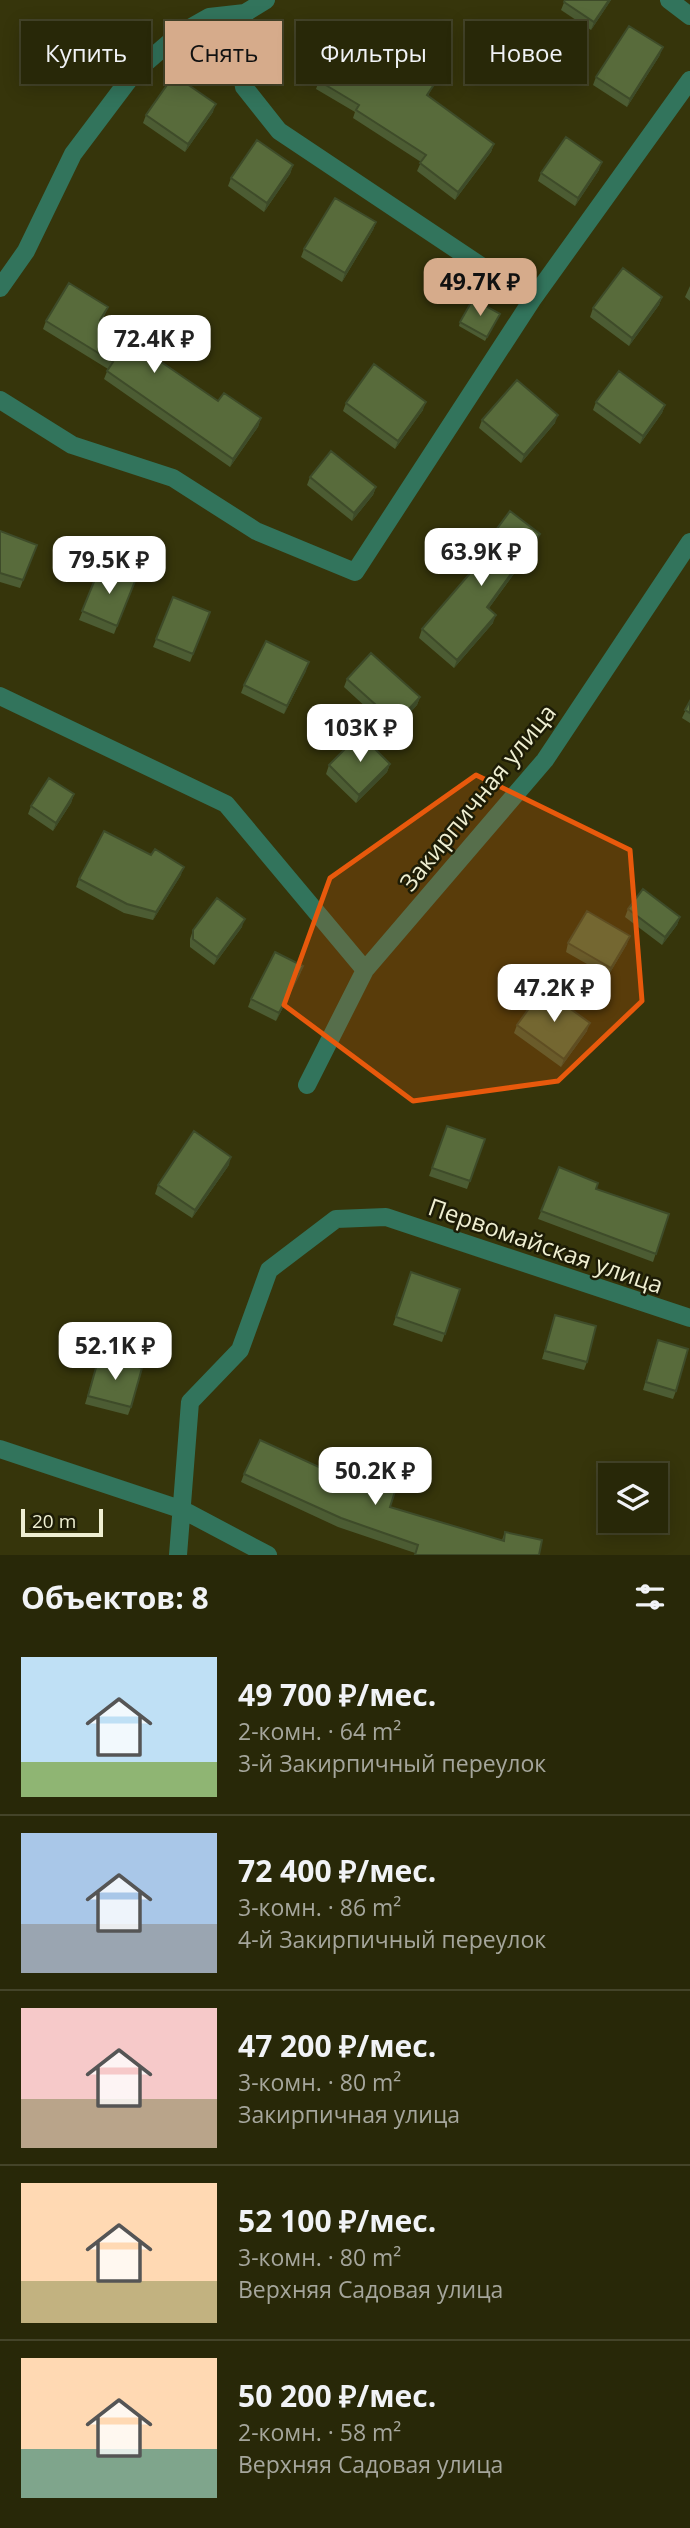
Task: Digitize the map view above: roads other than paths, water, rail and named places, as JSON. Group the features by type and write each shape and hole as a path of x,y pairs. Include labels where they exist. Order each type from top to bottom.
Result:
{"street":[{"path":"0,288 26,251 73,154 134,73 179,34 209,17 245,13 266,0"},
{"path":"670,0 690,16"},
{"path":"245,13 238,49 244,86 279,131 532,300"},
{"path":"0,400 72,445 173,478 256,531 355,572 532,300 690,80"},
{"name":"Закирпичная улица","path":"307,1085 365,970 545,760 690,542"},
{"path":"0,696 226,804 365,970"},
{"name":"Первомайская улица","path":"183,1510 190,1402 240,1350 269,1270 337,1219 386,1217 690,1318"},
{"path":"0,1449 183,1510 268,1555"},
{"path":"178,1555 183,1510"}]}
